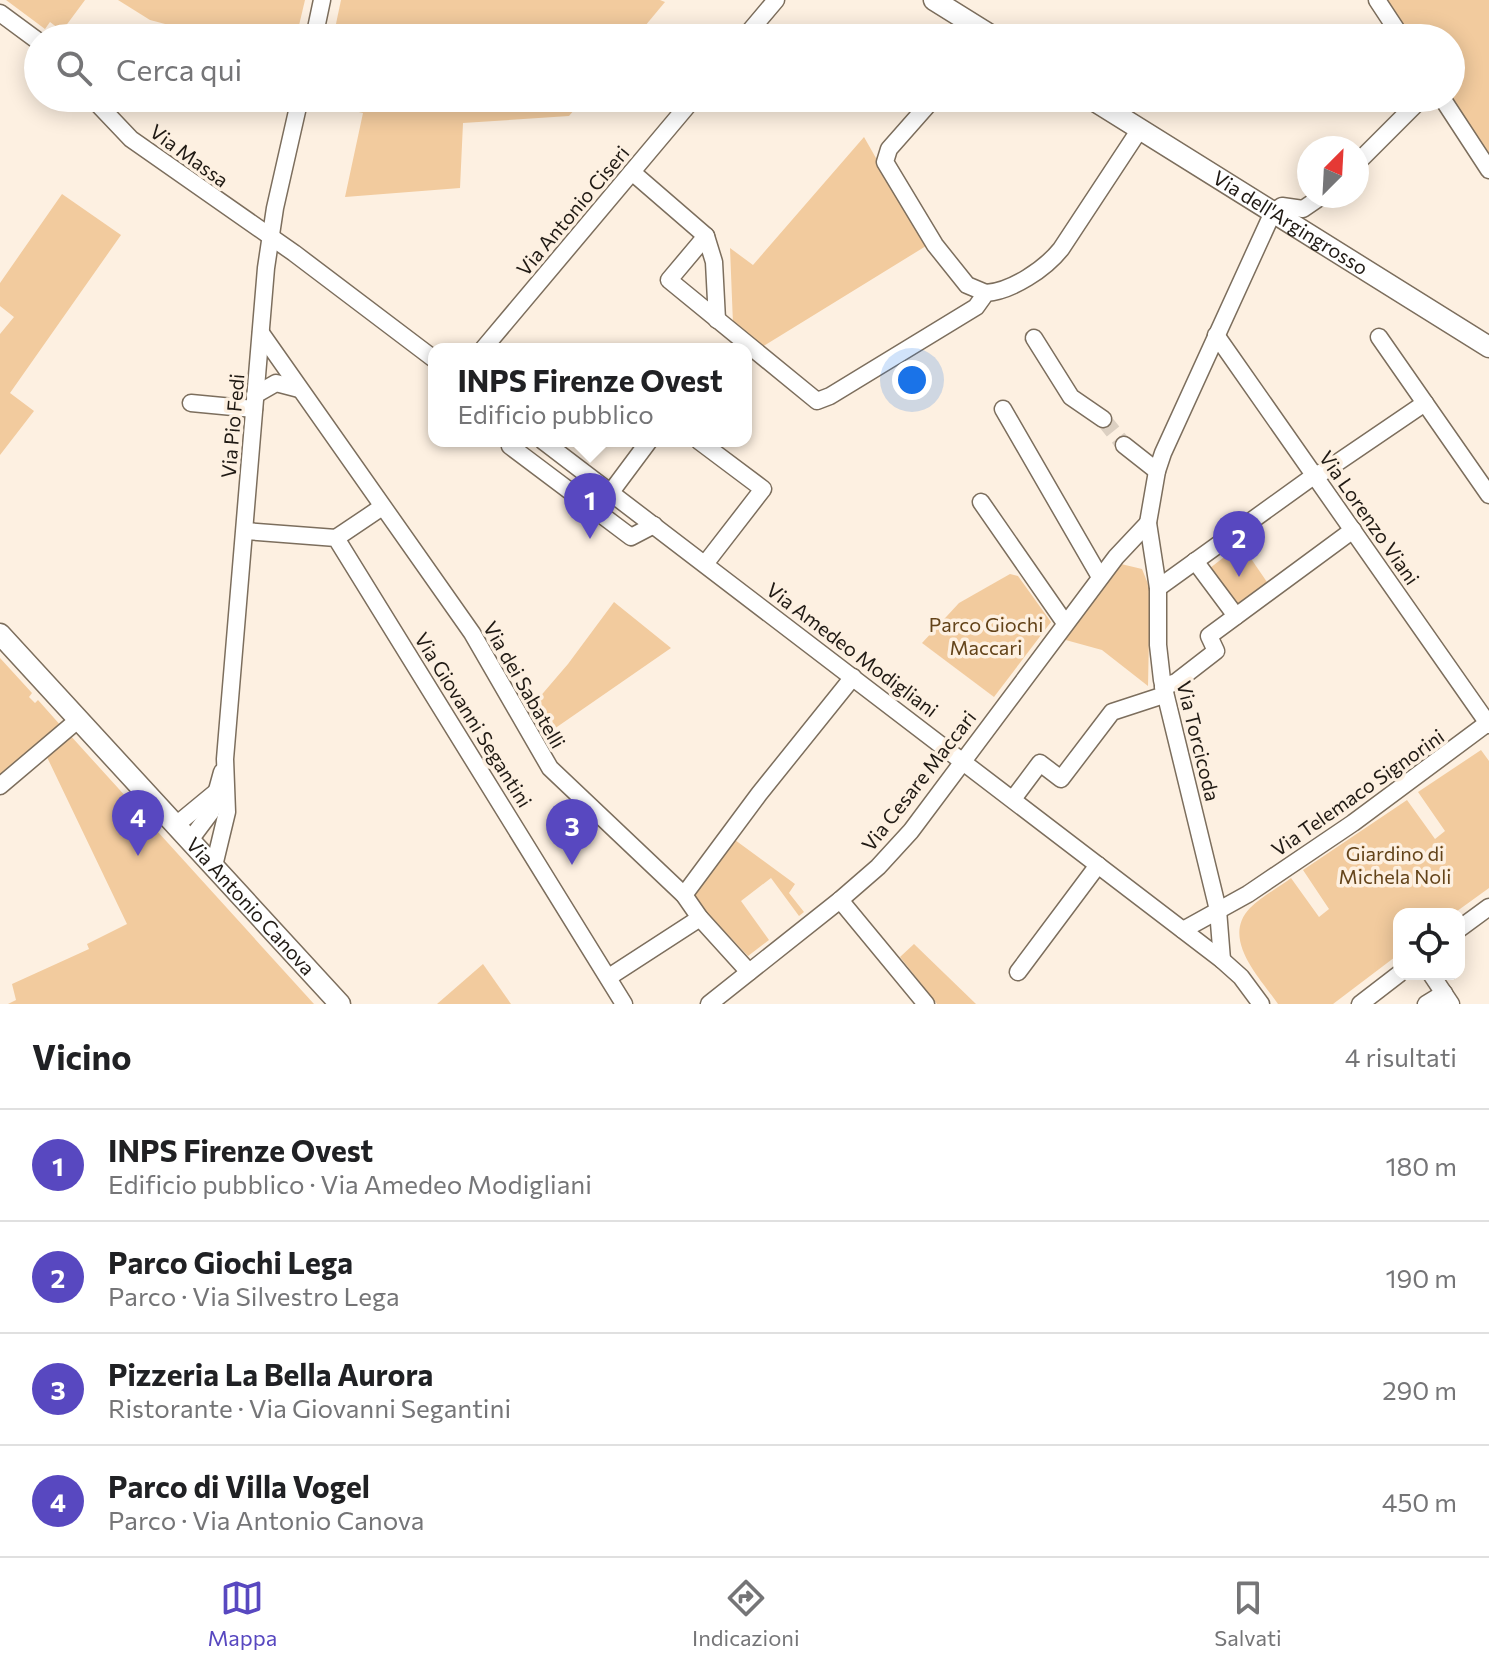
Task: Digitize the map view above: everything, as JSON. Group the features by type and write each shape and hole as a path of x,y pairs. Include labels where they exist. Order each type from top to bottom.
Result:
{"street":[{"path":"317,24 322,0"},
{"path":"756,24 776,0"},
{"path":"934,0 970,24"},
{"path":"1377,0 1393,24"},
{"path":"0,13 24,31"},
{"name":"Via Massa","path":"105,112 131,139 270,238"},
{"name":"Via Pio Fedi","path":"214,866 227,812 225,759 270,238 297,112"},
{"name":"Via Antonio Ciseri","path":"488,343 682,112"},
{"path":"922,112 889,149 885,162 935,245 967,285 986,293 1006,288 1052,260 1140,129"},
{"name":"Via dell'Argingrosso","path":"1113,112 1489,347"},
{"path":"1369,151 1408,112"},
{"path":"1451,112 1489,170"},
{"path":"632,172 706,236 714,262 717,320"},
{"path":"1273,212 1282,206 1304,208"},
{"name":"Via Torcicoda","path":"1222,960 1218,910 1164,691 1158,645 1158,588 1148,523 1157,471 1273,212"},
{"path":"706,236 669,280 745,343"},
{"path":"270,238 428,355"},
{"path":"752,348 817,401 976,307 986,293"},
{"name":"Via dei Sabatelli","path":"261,333 472,633 550,768 684,895 700,918 749,972"},
{"name":"Via Lorenzo Viani","path":"1216,335 1489,724"},
{"path":"1379,337 1489,495"},
{"path":"1034,338 1071,397 1103,419"},
{"path":"191,403 255,402 276,383 299,389"},
{"path":"1158,588 1315,475 1425,403"},
{"path":"1003,409 1100,577"},
{"path":"1124,445 1157,471"},
{"path":"511,447 631,537 654,525"},
{"name":"Via Amedeo Modigliani","path":"551,447 1222,960"},
{"path":"611,492 645,447"},
{"path":"705,564 763,489 707,447"},
{"path":"981,502 1065,623"},
{"path":"245,531 336,538 382,507"},
{"name":"Via Cesare Maccari","path":"709,1004 840,900 878,867 911,831 1100,577 1148,523"},
{"path":"1013,799 1040,763 1061,779 1112,712 1164,691 1176,682 1216,651 1209,636 1353,530"},
{"name":"Via Giovanni Segantini","path":"336,538 609,977 622,1003"},
{"path":"1195,561 1236,616"},
{"name":"Via Antonio Canova","path":"0,634 340,1004"},
{"path":"684,895 759,794 853,677"},
{"path":"0,786 79,719"},
{"name":"Via Telemaco Signorini","path":"1183,930 1248,894 1353,823 1489,724"},
{"name":"Via Pio Fedi","path":"183,832 216,792 225,759"},
{"path":"1018,972 1098,865"},
{"name":"Via Telemaco Signorini","path":"1222,933 1248,894"},
{"path":"840,900 926,1004"},
{"path":"1465,925 1489,907"},
{"path":"609,977 700,918"},
{"path":"1222,960 1241,977 1261,1004"},
{"path":"1360,1004 1393,979"},
{"path":"1426,1004 1447,999 1435,980"}],"green space":[{"path":"6,0 85,0 67,24 38,24"},
{"path":"118,0 305,0 299,24 165,24 150,20"},
{"path":"341,0 665,2 647,24 336,24"},
{"path":"1385,0 1489,0 1489,158 1460,112 1465,112 1465,24 1401,24"},
{"path":"359,112 572,112 569,116 463,123 460,188 345,197 363,113"},
{"path":"864,137 926,246 762,347 733,324 730,248 753,265"},
{"path":"62,194 121,235 10,393 34,411 0,455 0,334 14,317 0,306 0,283"},
{"path":"1241,544 1269,585 1243,604 1235,603 1210,568"},
{"path":"1121,564 1142,569 1150,589 1148,686 1102,650 1062,639"},
{"name":"Parco Giochi Maccari","path":"1010,574 1018,576 1051,622 994,697 922,643 959,603"},
{"path":"614,602 671,648 541,738 526,713 568,664"},
{"path":"0,658 32,693 29,697 35,703 38,700 62,727 0,779"},
{"path":"69,734 314,1004 8,1004 16,1000 12,984 89,949 87,944 127,924 46,755"},
{"name":"Giardino di Michela Noli","path":"1481,750 1489,761 1489,888 1461,908 1393,908 1393,959 1333,1004 1278,1004 1246,958 1239,933 1242,920 1259,900 1291,878 1319,917 1329,909 1303,870 1407,800 1435,839 1445,831 1418,792"},
{"path":"735,840 795,884 789,893 804,912 799,916 771,878 741,901 769,940 748,956 693,898"},
{"path":"914,944 976,1004 937,1004 900,957"},
{"path":"483,964 511,1004 437,1004"}],"tunnel":[{"path":"1103,419 1124,445"}],"place":[{"name":"INPS Firenze Ovest","path":"590,539"},
{"name":"Parco Giochi Lega","path":"1239,577"},
{"name":"Parco di Villa Vogel","path":"138,856"},
{"name":"Pizzeria La Bella Aurora","path":"572,865"}]}
